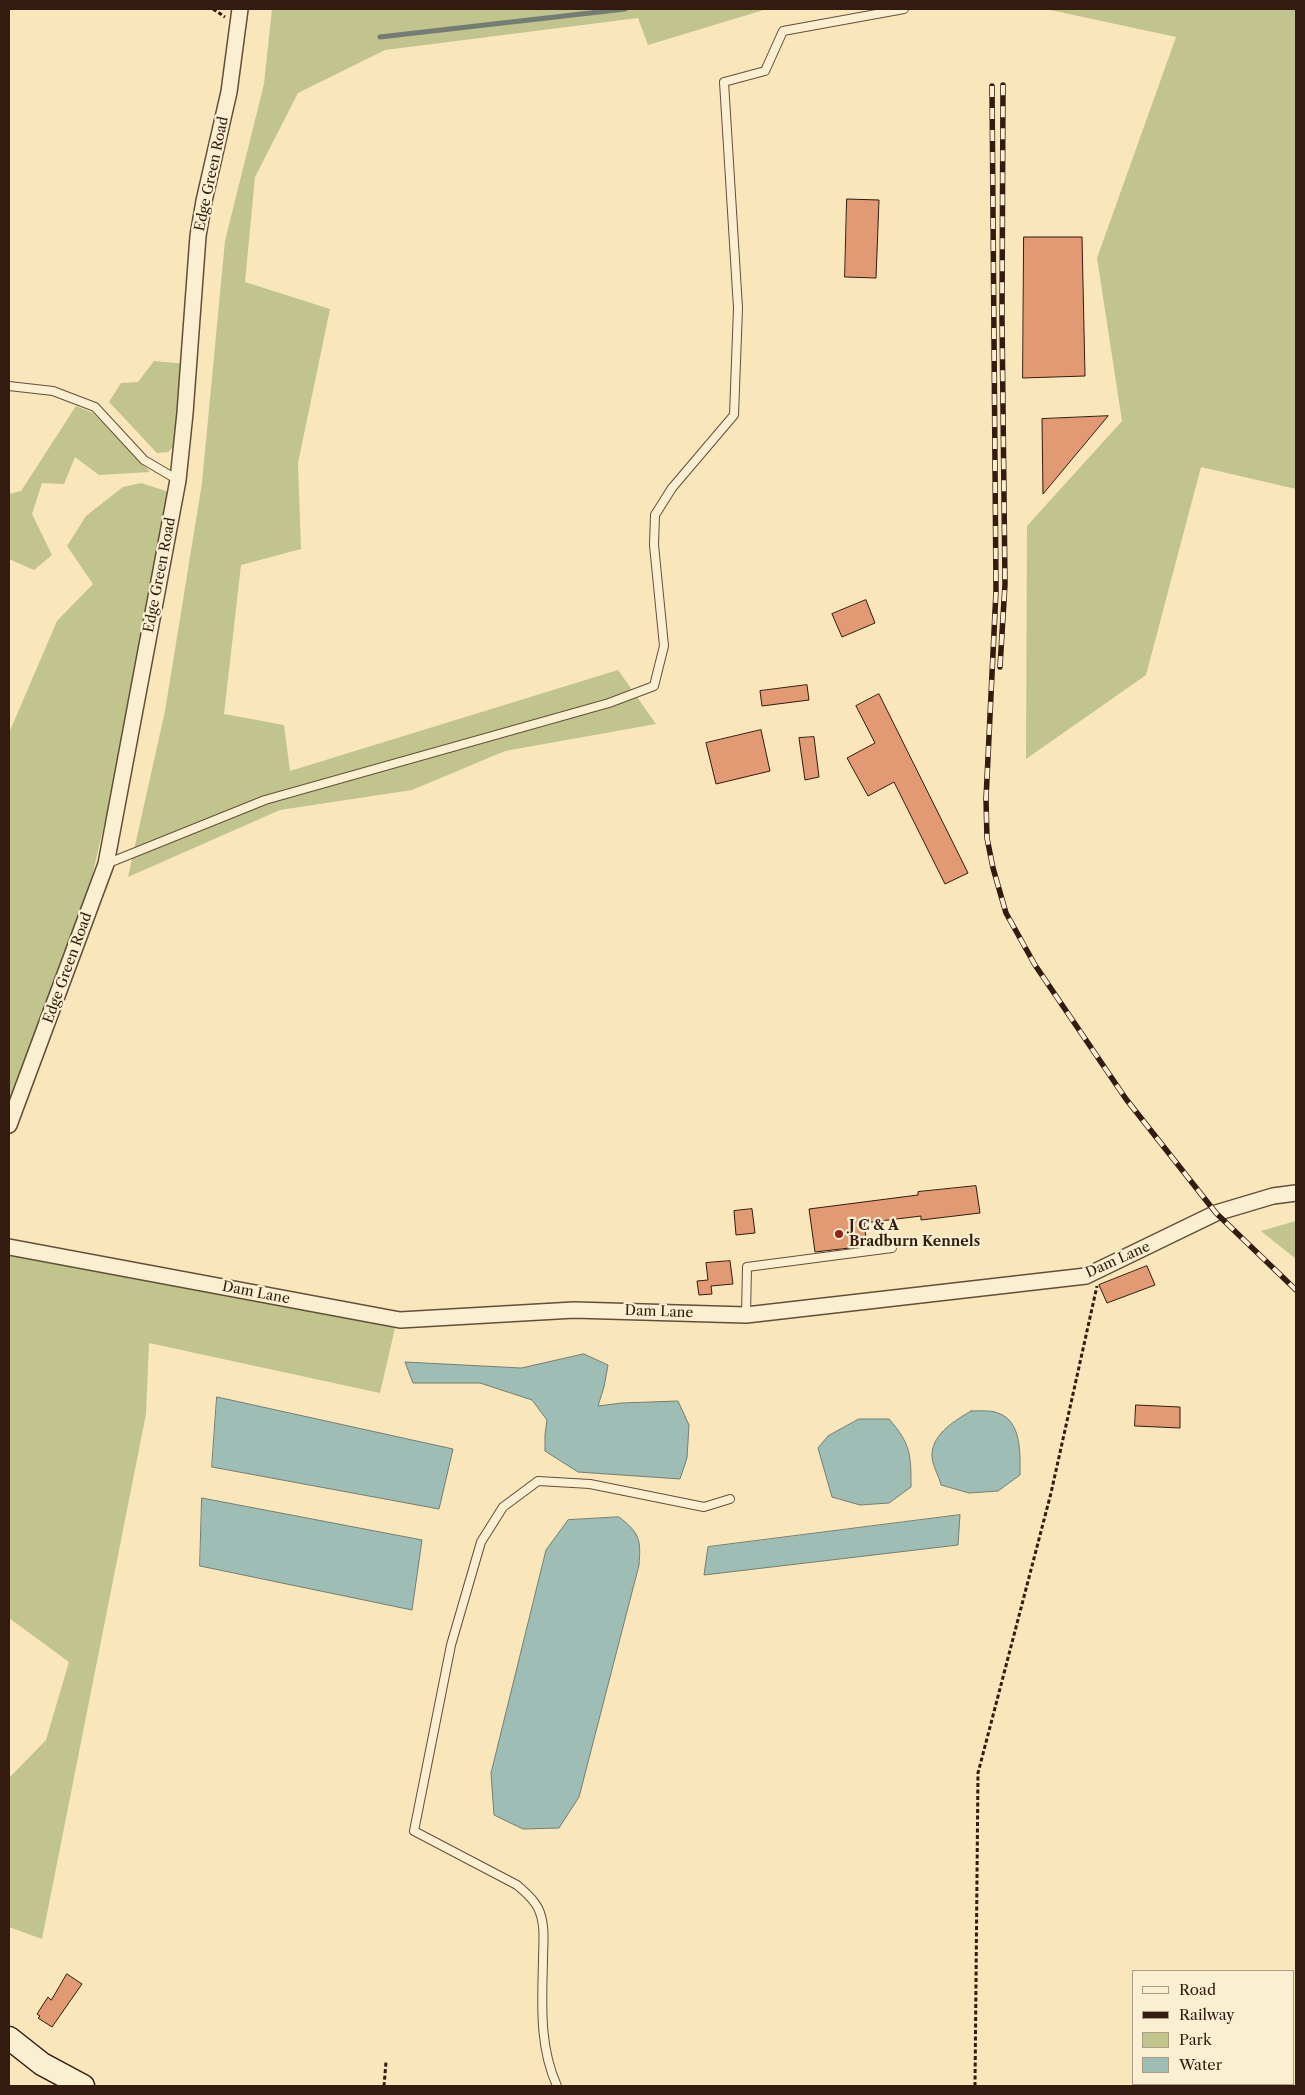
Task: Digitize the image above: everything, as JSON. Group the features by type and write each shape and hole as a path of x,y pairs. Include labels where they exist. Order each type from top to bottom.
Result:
{"main road":[{"path":"9,2038 42,2064 84,2086"}],"street":[{"name":"Edge Green Road","path":"10,1119 106,864 178,480 186,413 198,236 204,201 229,92 240,9"},
{"name":"Dam Lane","path":"9,1247 400,1320 574,1310 746,1315 1086,1276 1216,1213 1273,1196 1296,1193"}],"lane":[{"path":"106,864 265,800 609,703 654,686 664,646 654,545 655,515 672,488 734,415 738,308 724,82 765,71 783,31 904,9"},
{"path":"9,386 53,391 94,407 144,460 178,480"},
{"path":"746,1315 747,1267 892,1248"},
{"path":"557,2086 548,2066 542,2021 543,1926 538,1908 530,1897 517,1885 414,1831 454,1636 481,1542 503,1507 538,1480 590,1484 704,1507 730,1499"}],"path":[{"path":"975,2086 978,1773 1051,1493 1101,1270"},
{"path":"384,2086 386,2062"}],"green space":[{"path":"272,9 767,9 648,45 638,18 385,50 298,93 255,177 245,282 330,309 298,463 301,549 241,565 224,714 284,725 290,771 618,670 656,724 505,751 412,790 280,810 128,877 165,711 202,483 225,241 264,84"},
{"path":"1046,9 1296,9 1296,489 1201,467 1146,675 1026,759 1027,526 1122,421 1097,258 1176,37"},
{"path":"154,361 186,364 178,442 168,452 157,453 109,402 121,383 138,382"},
{"path":"76,406 93,413 150,472 99,475 75,457 64,484 42,483 32,514 52,555 34,570 9,559 9,494 21,491"},
{"path":"141,483 169,492 106,817 92,876 15,1096 9,1099 9,733 57,621 93,584 67,546 86,516 123,487"},
{"path":"1296,1221 1296,1259 1261,1231"},
{"path":"9,1249 395,1328 380,1393 149,1343 146,1414 42,1939 9,1927 9,1778 46,1740 69,1662 9,1618"}],"water":[{"path":"584,1354 608,1365 598,1406 678,1401 689,1425 687,1458 680,1479 578,1472 545,1451 547,1420 532,1400 480,1383 413,1383 405,1362 521,1368"},
{"path":"217,1397 453,1449 439,1509 212,1467"},
{"path":"971,1411 998,1413 1012,1423 1016,1431 1020,1475 998,1491 969,1493 941,1485 934,1465 932,1454 936,1440 946,1428"},
{"path":"859,1419 889,1419 906,1443 911,1466 911,1487 889,1503 860,1505 832,1497 818,1448 828,1436"},
{"path":"202,1498 422,1540 412,1610 200,1566"},
{"path":"960,1515 958,1545 704,1575 708,1547"},
{"path":"619,1517 631,1528 638,1538 640,1549 639,1565 579,1797 559,1828 523,1829 494,1815 491,1773 546,1550 568,1520"}],"building":[{"path":"847,199 879,200 876,278 845,277"},
{"path":"1024,237 1082,237 1085,376 1023,378"},
{"path":"1108,416 1043,494 1042,419"},
{"path":"866,600 875,623 842,637 832,614"},
{"path":"807,685 809,700 762,706 760,691"},
{"path":"879,694 968,873 945,884 894,782 868,796 847,758 875,743 856,706"},
{"path":"761,730 770,771 716,784 706,743"},
{"path":"814,737 819,777 805,780 799,738"},
{"path":"976,1186 980,1213 921,1220 921,1216 864,1223 867,1246 815,1252 809,1209 918,1195 918,1192"},
{"path":"752,1209 755,1233 736,1235 734,1211"},
{"path":"730,1261 733,1284 711,1286 712,1294 699,1295 697,1281 708,1280 706,1263"},
{"path":"1147,1266 1155,1285 1107,1303 1099,1285"},
{"path":"1136,1405 1180,1407 1180,1428 1135,1426"},
{"path":"67,1974 82,1984 52,2027 38,2018 40,2016 37,2014 48,1997 51,2000"}],"waterway":[{"path":"380,37 625,9"}],"railway":[{"path":"1000,667 1005,584 1002,318 1003,85"},
{"path":"992,86 996,591 986,799 987,838 993,868 1006,913 1035,965 1126,1099 1216,1213 1296,1290"}],"place":[{"name":"J C & A Bradburn Kennels","path":"839,1234"}]}
